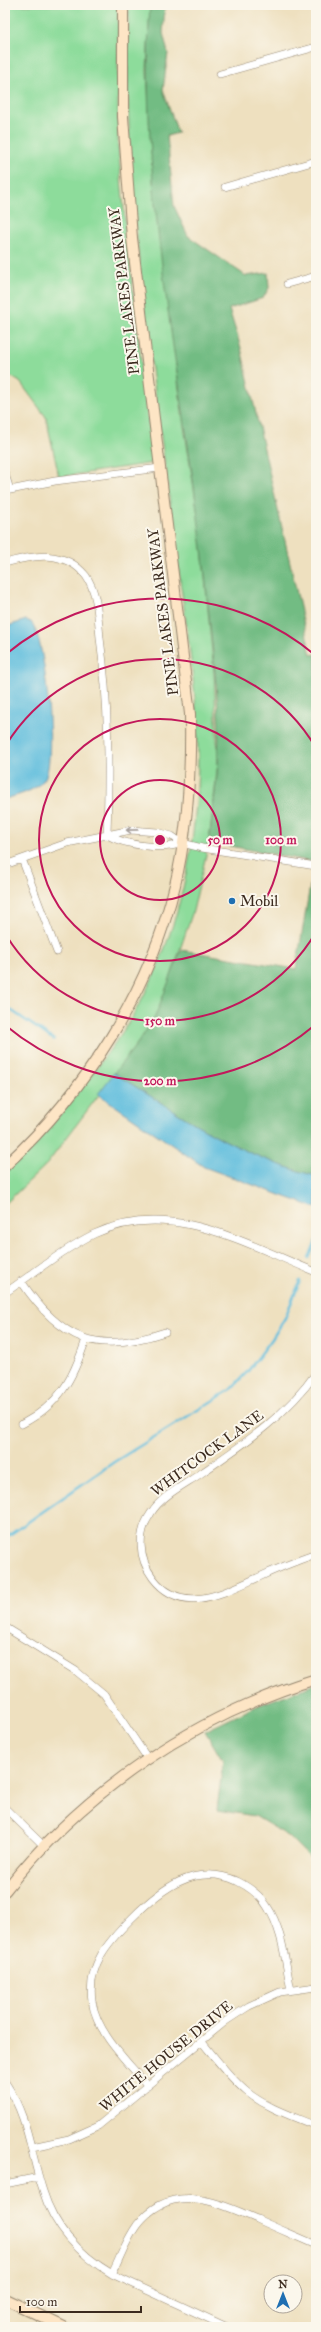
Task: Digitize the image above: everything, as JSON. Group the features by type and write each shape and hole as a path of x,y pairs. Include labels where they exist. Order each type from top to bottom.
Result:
{"street":[{"name":"PINE LAKES PARKWAY","path":"5,1166 60,1107 94,1063 122,1018 147,968 161,931 175,886 182,843 190,754 190,714 132,238 123,117 123,5"},
{"path":"220,74 316,47"},
{"path":"225,187 316,161"},
{"path":"287,284 316,276"},
{"path":"5,474 8,490 55,481 160,468"},
{"path":"5,563 35,556 58,557 69,562 81,571 93,591 108,714 107,835"},
{"path":"5,865 66,843 126,830 140,830 166,834 182,843 316,866"},
{"path":"107,835 127,843 167,847 182,843"},
{"path":"22,859 57,952"},
{"path":"5,1292 95,1234 120,1225 152,1220 171,1220 204,1228 316,1272"},
{"path":"21,1281 37,1304 51,1319 65,1329 86,1340 107,1343 130,1342 165,1332"},
{"path":"22,1424 50,1406 62,1392 75,1371 86,1340"},
{"name":"WHITCOCK LANE","path":"316,1373 294,1400 263,1430 158,1504 145,1523 141,1543 144,1563 158,1584 173,1594 193,1599 205,1598 229,1591 316,1554"},
{"path":"5,1627 76,1671 104,1694 148,1759"},
{"path":"5,1891 44,1846 101,1794 148,1759 236,1709 316,1679"},
{"path":"5,1808 44,1846"},
{"path":"148,2086 109,2038 98,2021 92,2003 92,1984 98,1958 109,1941 165,1888 191,1876 212,1875 233,1879 256,1893 267,1906 278,1927 291,1990"},
{"name":"WHITE HOUSE DRIVE","path":"32,2148 69,2138 98,2126 238,2012 267,1997 291,1990 316,1987"},
{"path":"202,2042 237,2083 253,2097 274,2108 316,2126"},
{"path":"5,2082 22,2111 39,2176 50,2208 67,2236 84,2254 112,2274 227,2327"},
{"path":"5,2184 39,2176"},
{"path":"112,2274 129,2239 143,2219 159,2207 184,2199 198,2198 220,2203 316,2244"},
{"path":"5,2299 64,2327"}],"green space":[{"path":"5,5 118,5 118,146 126,231 153,463 59,477 46,417 20,382 5,373"},
{"path":"129,5 150,5 147,71 154,193 183,420 200,526 214,673 218,762 209,842 193,911 164,997 155,1017 140,1040 47,1164 5,1204 5,1173 42,1135 87,1080 125,1028 149,985 163,954 174,922 190,856 194,822 198,754 195,697 147,332 140,267 129,136"},
{"path":"150,5 165,5 163,33 168,53 163,90 178,133 167,136 174,206 188,236 246,276 268,273 269,288 263,298 229,309 241,348 311,655 316,654 316,1176 288,1168 235,1146 187,1119 114,1073 140,1040 155,1017 181,950 296,969 314,862 209,842 218,762 219,743 217,704 200,531 167,306 158,231 151,155 148,80"},
{"path":"316,1684 316,1877 311,1859 288,1836 255,1816 217,1810 223,1761 205,1731 259,1705"}],"water":[{"path":"26,620 31,622 36,632 45,673 48,698 50,748 48,766 45,778 37,786 27,792 5,799 5,627"},
{"path":"114,1073 187,1119 235,1146 288,1168 316,1176 316,1208 204,1167 98,1094"}],"waterway":[{"path":"5,1006 54,1040"},
{"path":"309,1258 316,1241"},
{"path":"5,1538 114,1462 230,1390 248,1371 272,1339 285,1318 300,1281"}],"place":[{"name":"Mobil","path":"232,901"}]}
